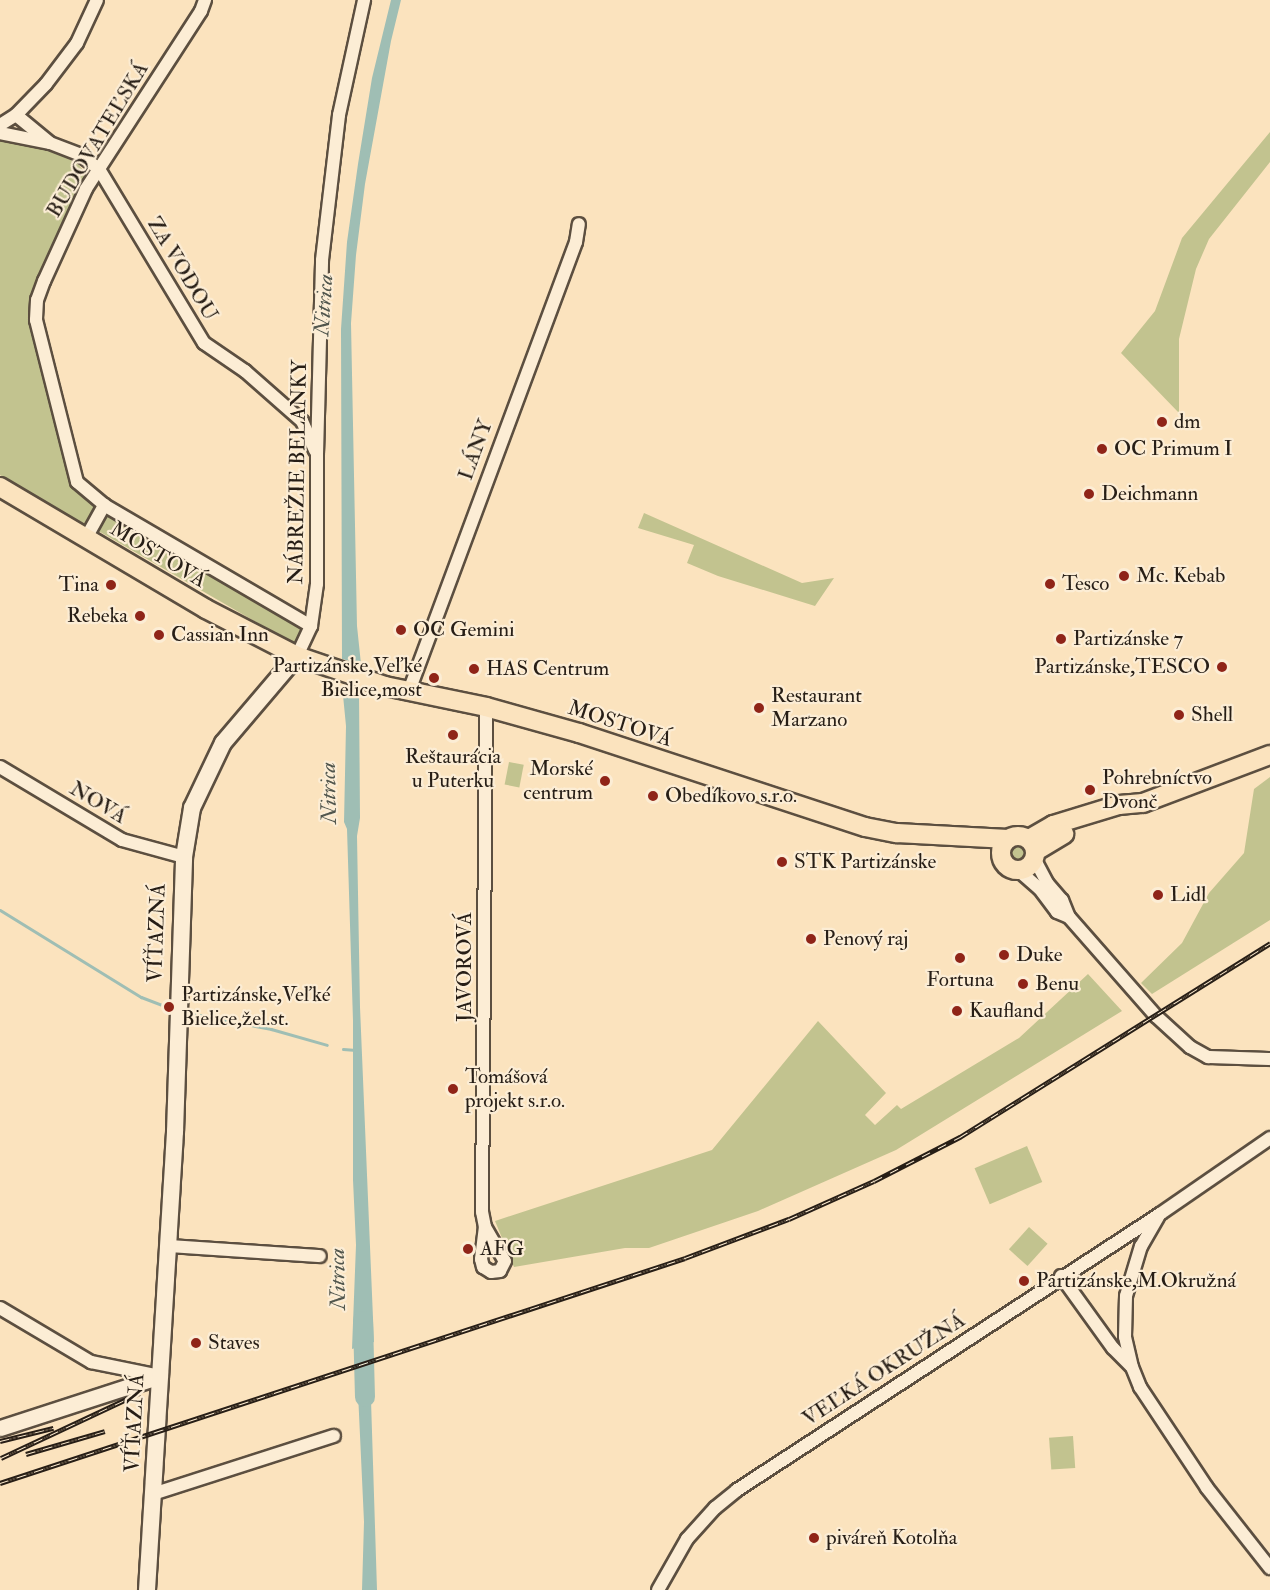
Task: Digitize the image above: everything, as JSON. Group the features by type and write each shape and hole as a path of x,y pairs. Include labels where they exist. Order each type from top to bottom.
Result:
{"main road":[{"name":"MOSTOVÁ","path":"0,487 222,619 297,656 376,683 486,706 579,733 865,827 1005,846"},
{"name":"VÍŤAZNÁ","path":"147,1590 175,1132 177,1011 184,858 192,808 223,743 297,656"},
{"path":"1033,850 1018,836 1005,846 1006,865 1018,870 1028,867 1033,850 1053,825 1119,805 1143,803 1270,755"}],"street":[{"path":"0,125 16,115 46,84 78,43 97,0"},
{"name":"BUDOVATEĽSKÁ","path":"205,0 201,11 86,189 54,255 38,300 36,320 76,482 104,505 311,626"},
{"name":"NÁBREŽIE BELANKY","path":"297,656 311,626 317,584 317,454 322,260 339,115 364,0"},
{"path":"16,115 50,143"},
{"path":"0,134 50,143 79,154 99,169"},
{"name":"ZA VODOU","path":"99,169 204,343 245,371 302,421 317,454"},
{"name":"LÁNY","path":"409,691 576,242 579,224"},
{"path":"86,538 104,505"},
{"name":"JAVOROVÁ","path":"485,1227 482,1205 486,706"},
{"name":"NOVÁ","path":"0,767 122,840 184,858"},
{"path":"1033,850 1047,883 1062,900 1069,917 1156,1016 1190,1047 1208,1057 1270,1059"},
{"path":"1018,870 1039,888 1057,912 1069,917"},
{"name":"VEĽKÁ OKRUŽNÁ","path":"658,1590 687,1539 715,1508 737,1490 1061,1276 1160,1214 1269,1139"},
{"path":"1160,1214 1142,1246 1126,1296 1125,1337 1131,1367 1140,1387 1207,1488 1270,1568"},
{"path":"168,1246 320,1256"},
{"path":"1061,1276 1113,1348 1131,1367"},
{"path":"0,1308 91,1362 160,1376"},
{"path":"0,1428 160,1376"},
{"name":"VÍŤAZNÁ","path":"153,1494 334,1436"}],"green space":[{"path":"1270,132 1270,162 1209,239 1196,269 1179,339 1179,413 1121,353 1155,311 1182,238"},
{"path":"0,138 50,148 78,164 88,176 49,254 36,289 30,319 72,484 89,495 94,508 85,523 77,522 0,475"},
{"path":"106,510 306,626 295,645 95,529"},
{"path":"644,513 802,583 834,578 815,606 718,576 687,563 694,545 638,528"},
{"path":"509,762 524,765 519,787 505,785"},
{"path":"1270,777 1270,920 1152,994 1141,983 1182,943 1209,893 1244,853 1254,789"},
{"path":"1018,841 1023,842 1029,848 1029,858 1023,864 1018,865 1013,864 1007,858 1006,853 1007,848 1013,842"},
{"path":"1088,974 1122,1011 896,1150 758,1211 649,1248 625,1248 514,1267 495,1221 712,1150 818,1021 886,1093 865,1115 875,1125 897,1105 901,1109 1019,1038"},
{"path":"1027,1146 1042,1182 990,1204 975,1168"},
{"path":"1029,1227 1048,1244 1028,1266 1009,1249"},
{"path":"1073,1436 1075,1468 1051,1470 1049,1438"}],"water":[{"path":"391,0 401,0 391,41 365,184 356,255 351,323 357,626 361,664 342,659 341,329 347,242 358,164 372,78"},
{"path":"342,685 359,691 360,818 357,836 360,1007 374,1342 352,1349 356,1245 353,1180 353,1021 347,829 344,822 346,726"},
{"path":"370,1368 377,1590 362,1590 364,1522 357,1371"}],"waterway":[{"path":"0,910 141,997 175,1010"},
{"path":"184,1012 271,1029 327,1045"},
{"path":"343,1049 356,1050"},
{"name":"Nitrica","path":"363,1321 365,1397"}],"railway":[{"path":"0,1483 685,1258 789,1219 874,1181 960,1137 1270,943"},
{"path":"1,1458 140,1393"},
{"path":"0,1441 53,1428"},
{"path":"26,1454 105,1431"}],"place":[{"name":"dm","path":"1162,422"},
{"name":"OC Primum I","path":"1102,449"},
{"name":"Deichmann","path":"1089,494"},
{"name":"Mc. Kebab","path":"1124,576"},
{"name":"Tesco","path":"1050,584"},
{"name":"Tina","path":"111,585"},
{"name":"Rebeka","path":"140,616"},
{"name":"OC Gemini","path":"401,630"},
{"name":"Cassian Inn","path":"159,635"},
{"name":"Partizánske 7","path":"1061,639"},
{"name":"Partizánske,TESCO","path":"1222,667"},
{"name":"HAS Centrum","path":"474,669"},
{"name":"Partizánske,Veľké Bielice,most","path":"434,678"},
{"name":"Restaurant Marzano","path":"759,708"},
{"name":"Shell","path":"1179,715"},
{"name":"Reštaurácia u Puterku","path":"453,735"},
{"name":"Morské centrum","path":"605,781"},
{"name":"Pohrebníctvo Dvonč","path":"1090,790"},
{"name":"Obedíkovo s.r.o.","path":"653,796"},
{"name":"STK Partizánske","path":"782,862"},
{"name":"Lidl","path":"1158,895"},
{"name":"Penový raj","path":"811,939"},
{"name":"Duke","path":"1004,955"},
{"name":"Fortuna","path":"960,958"},
{"name":"Benu","path":"1023,984"},
{"name":"Partizánske,Veľké Bielice,žel.st.","path":"169,1007"},
{"name":"Kaufland","path":"957,1011"},
{"name":"Tomášová projekt s.r.o.","path":"453,1089"},
{"name":"AFG","path":"468,1249"},
{"name":"Partizánske,M.Okružná","path":"1024,1281"},
{"name":"Staves","path":"196,1343"},
{"name":"piváreň Kotolňa","path":"814,1538"}]}
